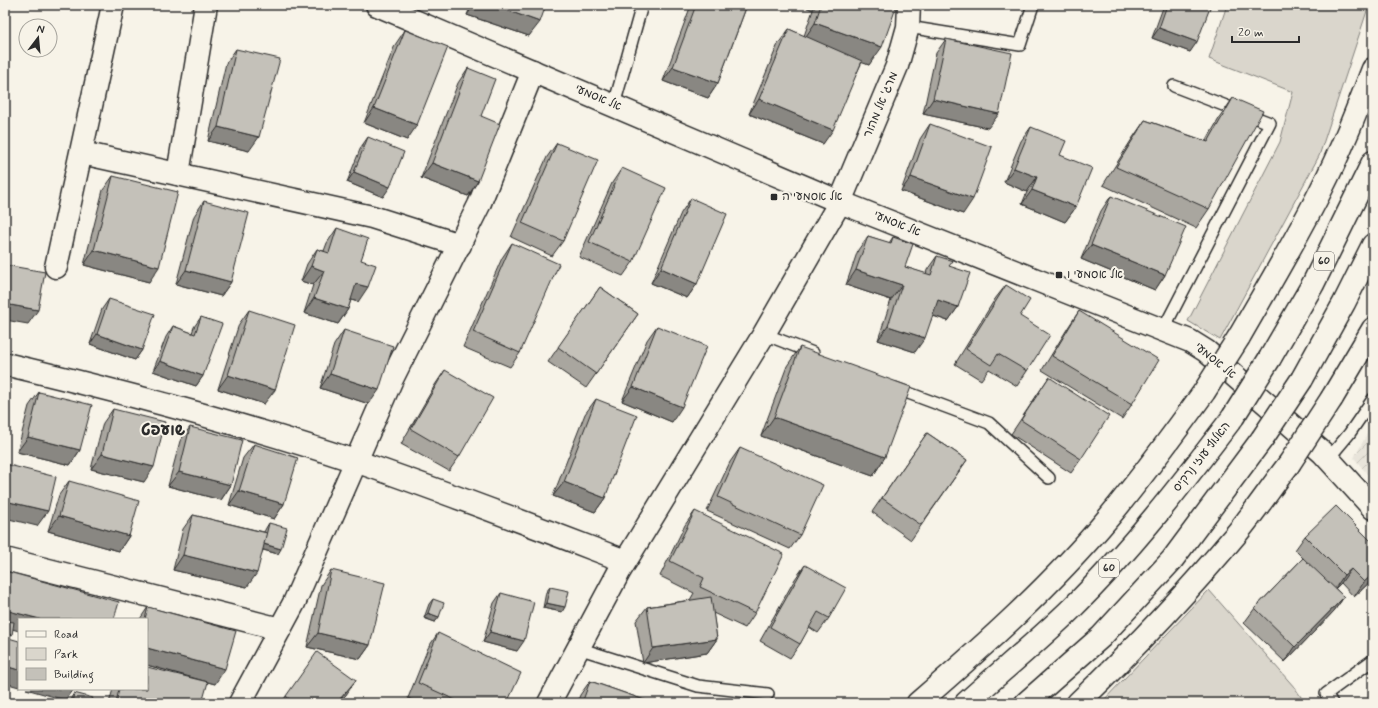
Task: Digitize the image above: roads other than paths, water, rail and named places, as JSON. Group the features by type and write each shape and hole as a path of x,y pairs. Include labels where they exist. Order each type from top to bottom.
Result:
{"main road":[{"path":"56,267 113,5"},
{"path":"178,174 206,5"},
{"name":"אל אסמעי","path":"377,5 840,202 1190,341 1206,351 1328,459 1373,508"},
{"name":"מרג' אל מהור","path":"549,703 625,561 764,334 840,202 897,66 908,27 910,5"},
{"path":"918,703 983,647 1048,584 1113,512 1161,452 1204,392 1281,266 1322,189 1351,125 1373,69"},
{"path":"240,703 294,603 391,382 479,205 533,71"},
{"path":"82,153 372,217 460,244"},
{"name":"האלוף עוזי נרקיס","path":"966,703 1070,610 1131,544 1190,474 1233,417 1270,358 1313,284 1373,162"},
{"path":"1026,703 1101,637 1172,560 1262,439 1302,379 1344,303 1373,245"},
{"path":"1078,703 1115,667 1196,581 1239,531 1289,464 1332,398 1373,329"},
{"path":"5,364 116,391 280,438 475,503 625,561"},
{"path":"5,559 280,629"}],"lane":[{"path":"614,106 642,5"},
{"path":"908,27 1020,45 1033,5"},
{"path":"1163,330 1270,123 1174,86"},
{"path":"764,334 821,356"},
{"path":"884,383 914,396 989,423 1049,478"},
{"path":"1328,459 1349,434 1373,399"},
{"path":"578,648 698,686 768,694"},
{"path":"1332,703 1326,694 1373,660"}],"place":[{"name":"אל אסמעי ה","path":"774,197"},
{"name":"אל אסמעי ו","path":"1059,275"}],"district":[{"name":"שועפט","path":"163,430"}]}
